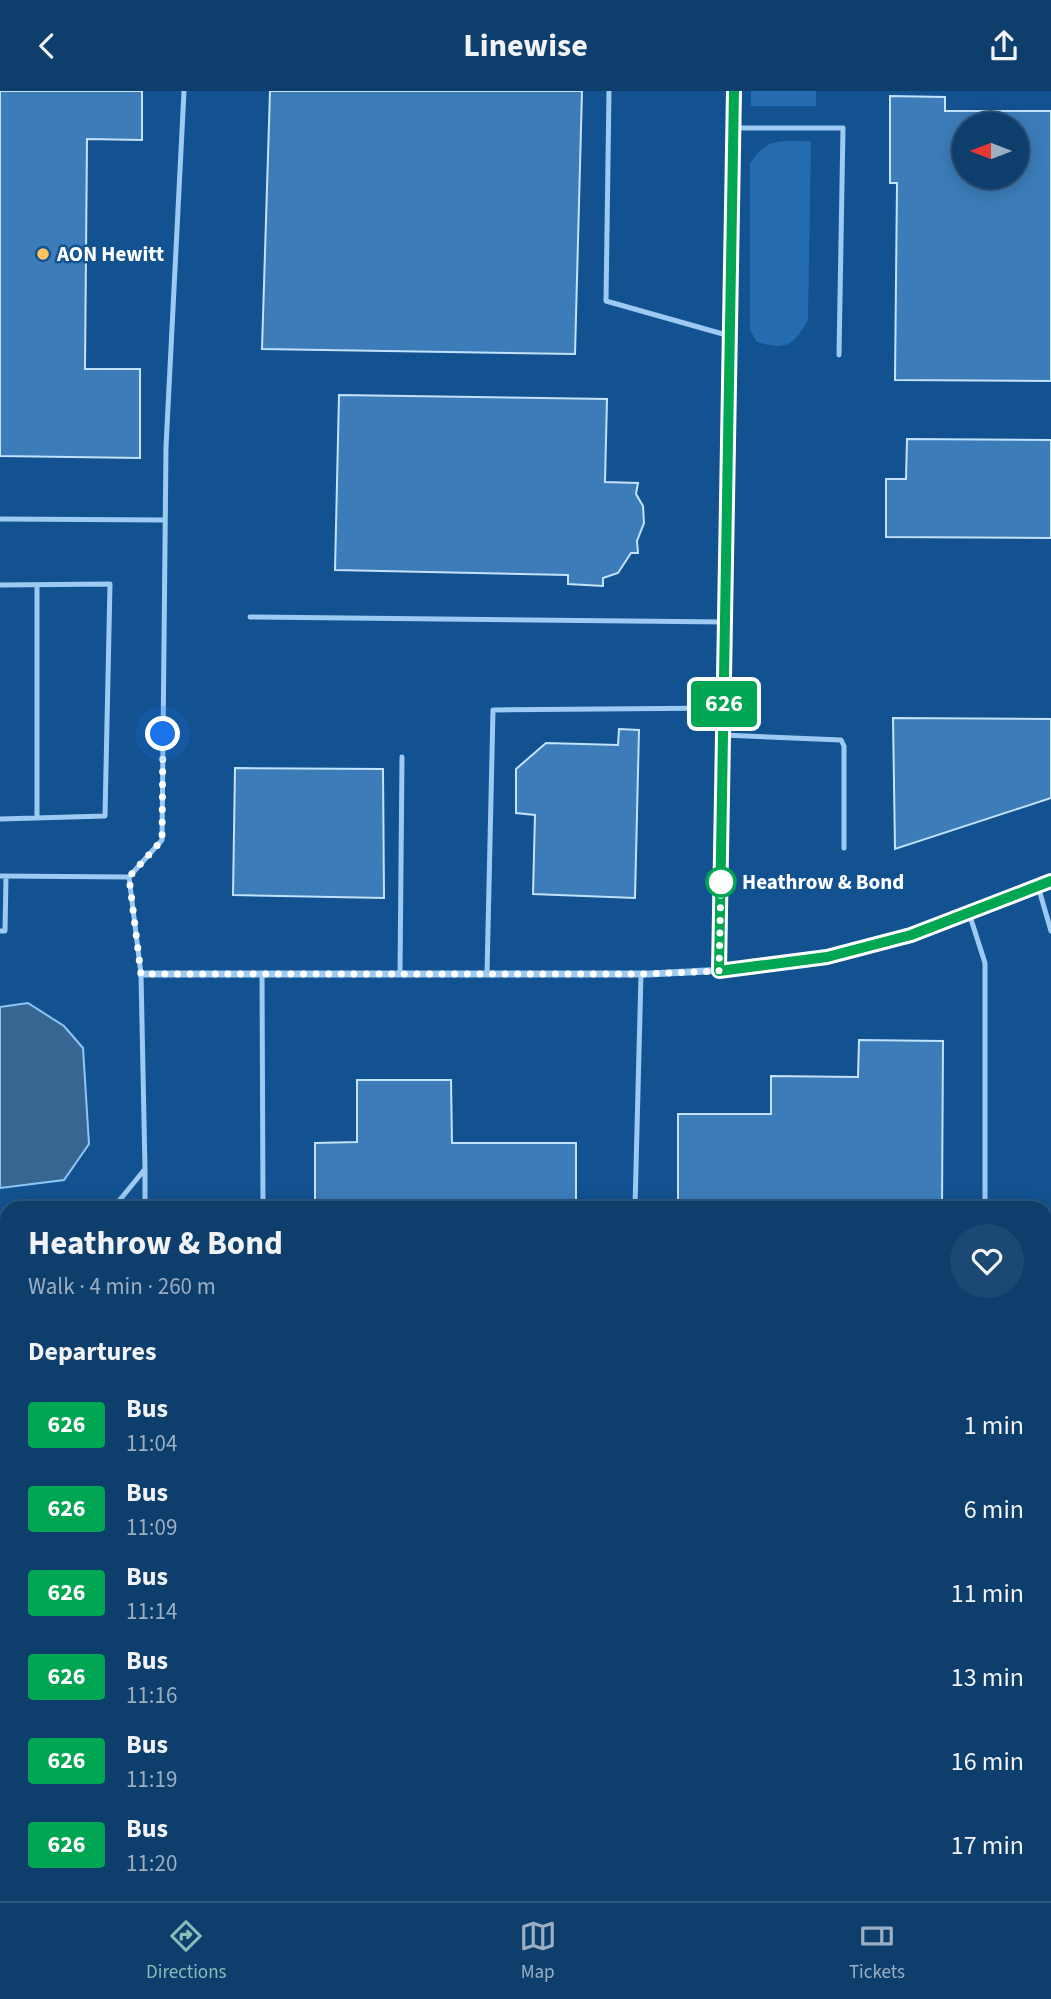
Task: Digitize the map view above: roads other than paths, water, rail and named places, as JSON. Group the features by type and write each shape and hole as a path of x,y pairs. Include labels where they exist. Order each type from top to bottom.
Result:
{"street":[{"path":"719,971 734,91"},
{"path":"141,974 641,974 719,971 827,957 911,935 1051,881"}],"lane":[{"path":"0,931 5,931 3,877 129,877 162,840 165,520 184,91"},
{"path":"609,91 606,301 730,336"},
{"path":"734,128 843,128 839,355"},
{"path":"0,519 165,520"},
{"path":"0,585 110,584 105,816 0,819"},
{"path":"37,585 37,818"},
{"path":"250,617 725,622"},
{"path":"487,974 493,710 724,708"},
{"path":"723,735 841,740 844,746 845,848"},
{"path":"400,974 402,757"},
{"path":"129,877 141,974 145,1201"},
{"path":"1038,886 1051,931"},
{"path":"970,913 985,963 985,1201"},
{"path":"262,974 263,1201"},
{"path":"635,1201 641,974"},
{"path":"119,1201 145,1169"}],"place":[{"name":"AON Hewitt","path":"43,254"},
{"name":"Heathrow & Bond","path":"721,882"}]}
